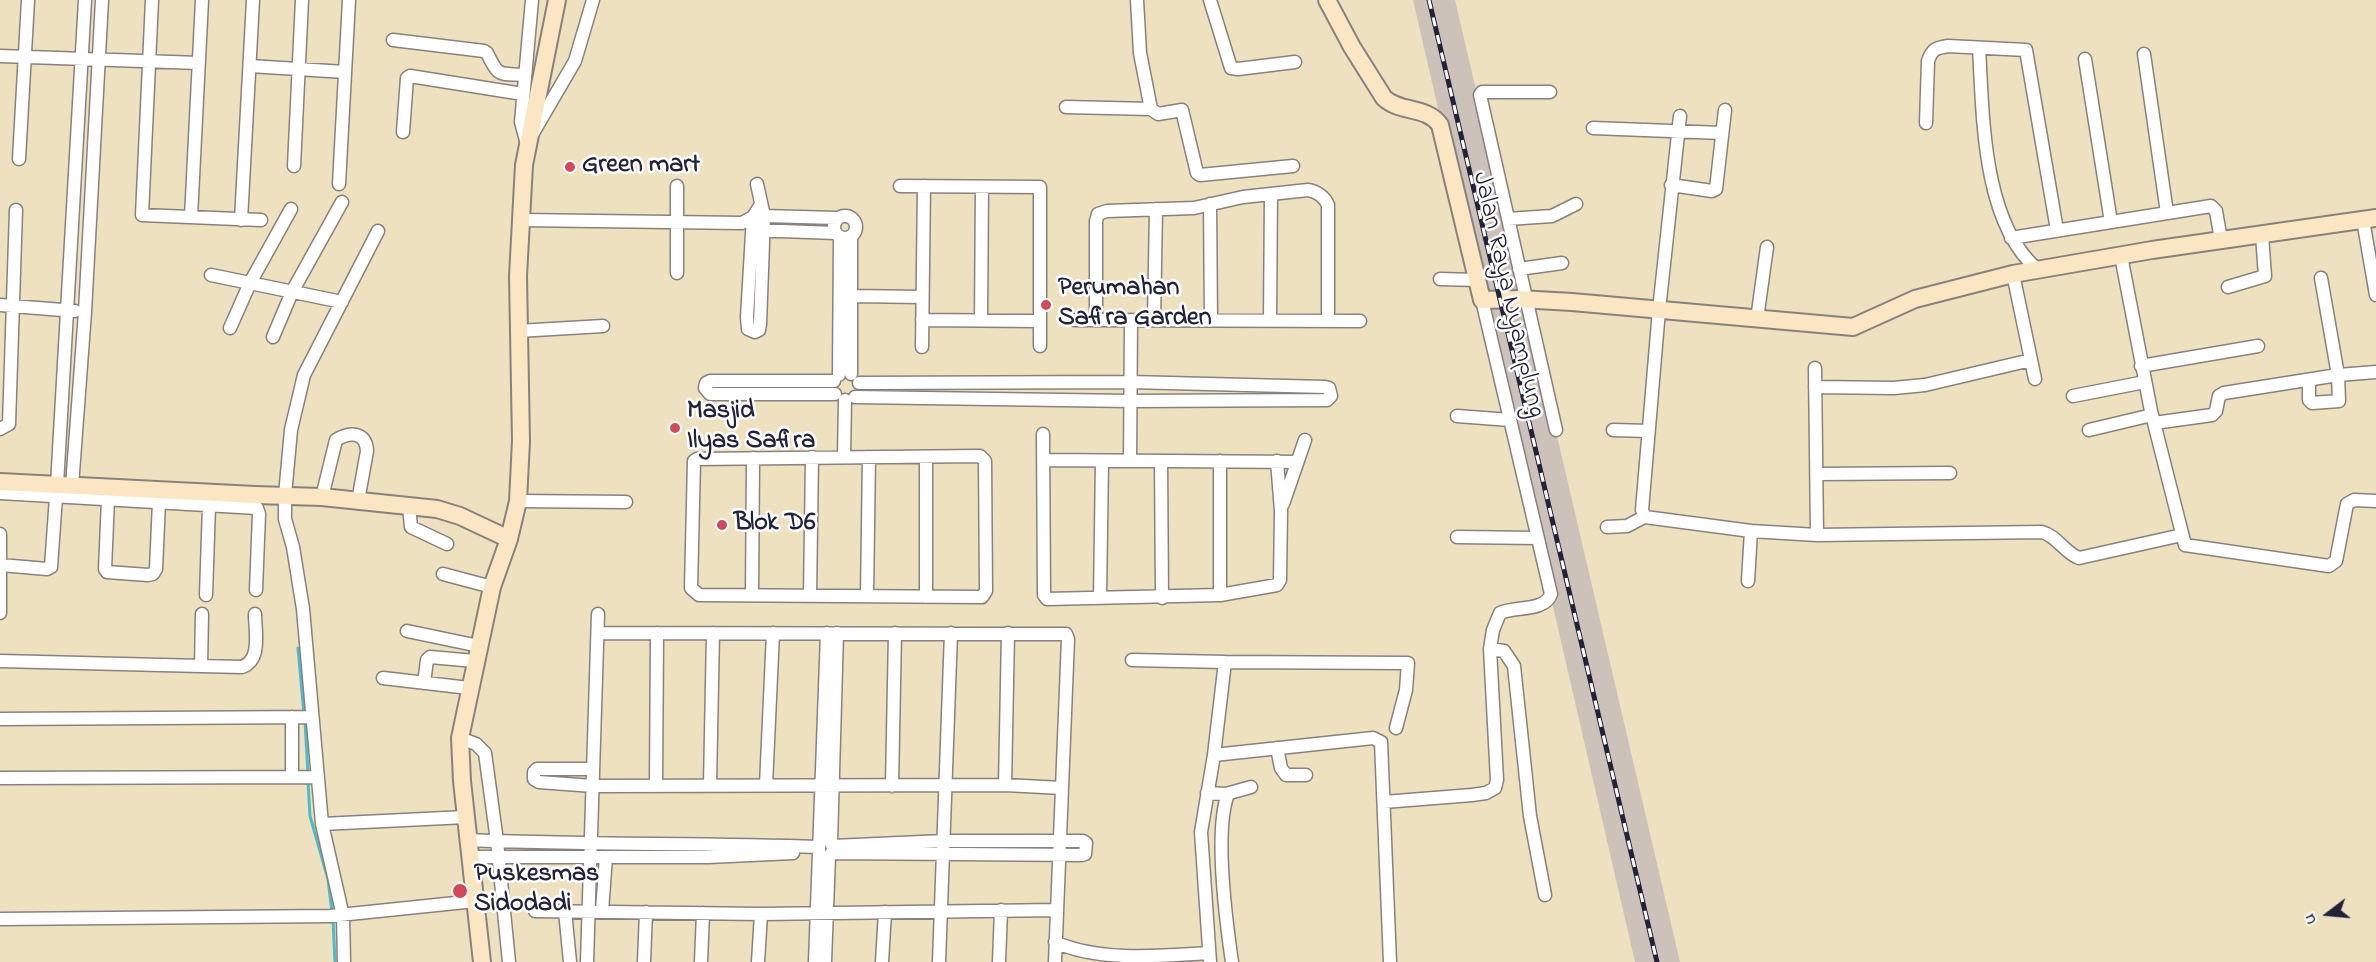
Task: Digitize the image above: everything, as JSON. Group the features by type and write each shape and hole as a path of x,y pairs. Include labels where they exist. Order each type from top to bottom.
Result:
{"street":[{"path":"19,159 28,0"},
{"path":"62,489 68,310 85,0"},
{"path":"1,565 47,569 51,567 86,312 102,0"},
{"path":"152,0 142,216 261,220"},
{"path":"191,217 202,0"},
{"path":"241,220 253,0"},
{"path":"294,166 302,0"},
{"path":"339,184 349,0"},
{"path":"527,144 521,122 532,0"},
{"path":"482,962 462,781 460,738 492,587 509,539 518,501 520,441 518,331 521,220 527,144 557,0"},
{"path":"527,144 575,61 593,0"},
{"path":"1137,0 1140,53 1151,109"},
{"path":"1210,0 1231,68 1295,62"},
{"name":"Jalan Raya Nyamplung","path":"1327,0 1352,47 1384,98 1391,104 1428,114 1438,123 1444,136 1550,587 1550,598 1542,605 1514,609 1498,619 1490,649"},
{"path":"393,40 483,51 487,53 490,64 495,70 502,73 525,75"},
{"path":"1926,123 1928,61 1931,52 1936,48 1948,46 2026,50 2056,230"},
{"path":"1979,48 1987,154 2001,210 2022,256 2037,269"},
{"path":"2144,54 2167,213"},
{"path":"0,56 199,63"},
{"path":"2085,59 2111,222"},
{"path":"250,66 345,72"},
{"path":"403,132 405,87 407,78 410,76 523,94"},
{"path":"1550,92 1480,94 1556,430"},
{"path":"1066,107 1151,109 1158,114 1179,110 1183,112 1199,175 1293,166"},
{"path":"1671,185 1712,191 1716,189 1725,110"},
{"path":"1644,517 1642,510 1648,431 1671,185 1680,116"},
{"path":"1593,128 1722,133"},
{"path":"756,221 749,255 747,317 748,329 755,332 759,330 760,324 757,184"},
{"path":"677,186 677,273"},
{"path":"900,186 1040,187 1040,346"},
{"path":"922,347 924,186"},
{"path":"981,320 982,187"},
{"path":"1096,320 1097,217 1107,211 1194,208 1271,194 1311,190 1327,201 1328,321"},
{"path":"1270,320 1271,194"},
{"path":"273,337 292,292 342,202"},
{"path":"1210,204 1211,320"},
{"path":"1508,219 1552,216 1576,204"},
{"path":"2012,238 2211,206 2216,211 2221,240"},
{"path":"230,328 250,283 291,209"},
{"path":"1154,320 1155,209"},
{"path":"0,429 9,424 6,305 16,210"},
{"path":"521,220 756,221 847,216 855,221 855,233 842,236 756,221"},
{"path":"837,218 833,228 842,236 853,296 846,378 844,458"},
{"path":"1482,300 1525,299 1853,327 1915,299 2013,274 2221,240 2369,219 2376,296"},
{"path":"344,962 316,777 302,599 285,519 285,495 291,430 298,393 311,359 378,231"},
{"path":"2228,287 2265,276 2262,235"},
{"path":"842,236 846,378 859,390 845,397"},
{"path":"1757,318 1767,247"},
{"path":"2121,256 2141,366 2183,543 2188,547 2329,566 2336,561 2347,504 2354,500 2376,501"},
{"path":"1519,269 1562,263"},
{"path":"2013,274 2035,379"},
{"path":"211,275 342,302"},
{"path":"2309,380 2309,398 2312,404 2337,402 2339,399 2338,375 2321,278"},
{"path":"1440,279 1477,280"},
{"path":"853,296 922,297"},
{"path":"6,305 86,312"},
{"path":"922,320 1039,321"},
{"path":"1074,320 1360,321"},
{"path":"1130,461 1131,320"},
{"path":"518,331 603,326"},
{"path":"2141,366 2258,345"},
{"path":"1815,387 1915,386 2031,360"},
{"path":"1815,368 1817,535"},
{"path":"2089,429 2153,419 2212,415 2216,411 2219,396 2224,393 2338,375 2376,372"},
{"path":"846,378 1325,387 1331,391 1330,398 1327,400 1130,401 710,394 705,388 706,383 710,381 846,378"},
{"path":"2073,396 2145,382"},
{"path":"1457,416 1510,420"},
{"path":"1613,430 1648,431"},
{"path":"322,497 336,440 343,435 354,434 363,437 367,443 358,501"},
{"path":"1043,434 1045,597 1047,599 1220,596 1279,583 1281,512 1277,461"},
{"path":"1281,512 1305,440"},
{"path":"980,456 985,460 984,596 981,598 696,594 691,588 694,461 700,458 812,457 980,456"},
{"path":"810,596 812,457"},
{"path":"867,596 869,457"},
{"path":"926,457 926,597"},
{"path":"752,595 753,458"},
{"path":"1044,460 1297,462"},
{"path":"1100,598 1102,460"},
{"path":"1161,461 1162,598"},
{"path":"1220,461 1220,596"},
{"path":"1817,474 1950,474"},
{"path":"0,487 322,497 437,509 460,516 509,539"},
{"path":"62,489 108,500 256,508 259,510 256,590"},
{"path":"108,500 105,568 108,572 148,575 153,574 156,569 159,502"},
{"path":"518,501 627,502"},
{"path":"206,595 209,506"},
{"path":"409,507 409,523 413,529 447,544"},
{"path":"1607,526 1627,526 1644,517 1751,531 1817,535 2044,532 2079,558 2182,535"},
{"path":"1748,581 1751,531"},
{"path":"0,534 0,613"},
{"path":"1457,537 1538,538"},
{"path":"443,574 492,587"},
{"path":"201,666 202,614"},
{"path":"0,661 242,667 255,657 255,614"},
{"path":"587,962 598,614"},
{"path":"408,631 477,653"},
{"path":"598,633 1064,634 1068,637 1055,962"},
{"path":"656,785 657,633"},
{"path":"710,785 713,633"},
{"path":"766,785 773,633"},
{"path":"815,962 822,913 832,633"},
{"path":"891,786 895,633"},
{"path":"939,962 943,912 951,633"},
{"path":"1005,785 1008,633"},
{"path":"1384,802 1472,795 1492,791 1495,788 1497,780 1490,649 1504,651 1514,666 1530,816 1545,895"},
{"path":"424,683 427,660 430,657 477,653"},
{"path":"1132,660 1403,663 1409,665 1406,690 1396,728"},
{"path":"1055,942 1079,952 1096,954 1209,958 1217,907 1214,832 1224,811 1214,755 1225,662"},
{"path":"383,678 469,688"},
{"path":"295,717 296,777"},
{"path":"0,719 312,717"},
{"path":"460,738 476,744 485,753 499,858 509,962"},
{"path":"1214,755 1279,758 1373,738 1381,746 1390,962 1378,962"},
{"path":"1279,758 1286,775 1306,775"},
{"path":"593,769 537,769 534,772 536,782 593,786 1005,785 1062,788"},
{"path":"0,778 316,777"},
{"path":"1220,794 1251,787"},
{"path":"1220,794 1214,832 1217,907 1232,962"},
{"path":"322,824 466,817"},
{"path":"468,840 591,844 707,843 825,849 943,854 1083,855 1087,850 1084,841 944,841 825,849 708,856 470,857"},
{"path":"707,843 708,856"},
{"path":"603,911 606,857"},
{"path":"0,919 337,916 476,901"},
{"path":"999,962 1001,910"},
{"path":"535,911 761,914 1057,910"},
{"path":"565,911 570,962"},
{"path":"644,962 646,912"},
{"path":"882,962 885,912"},
{"path":"701,962 703,913"},
{"path":"822,913 825,962"},
{"path":"758,962 761,914"}],"shaded area":[{"path":"1413,0 1455,0 1680,962 1635,962"}],"waterway":[{"path":"298,648 304,714"},
{"path":"305,721 308,774"},
{"path":"308,781 310,816 328,879 332,912"},
{"path":"333,919 335,962"}],"railway":[{"path":"1429,0 1657,962"}],"place":[{"name":"Green mart","path":"570,167"},
{"name":"Perumahan Safira Garden","path":"1046,305"},
{"name":"Masjid Ilyas Safira","path":"675,428"},
{"name":"Blok D6","path":"722,525"},
{"name":"Puskesmas Sidodadi","path":"460,891"}]}
